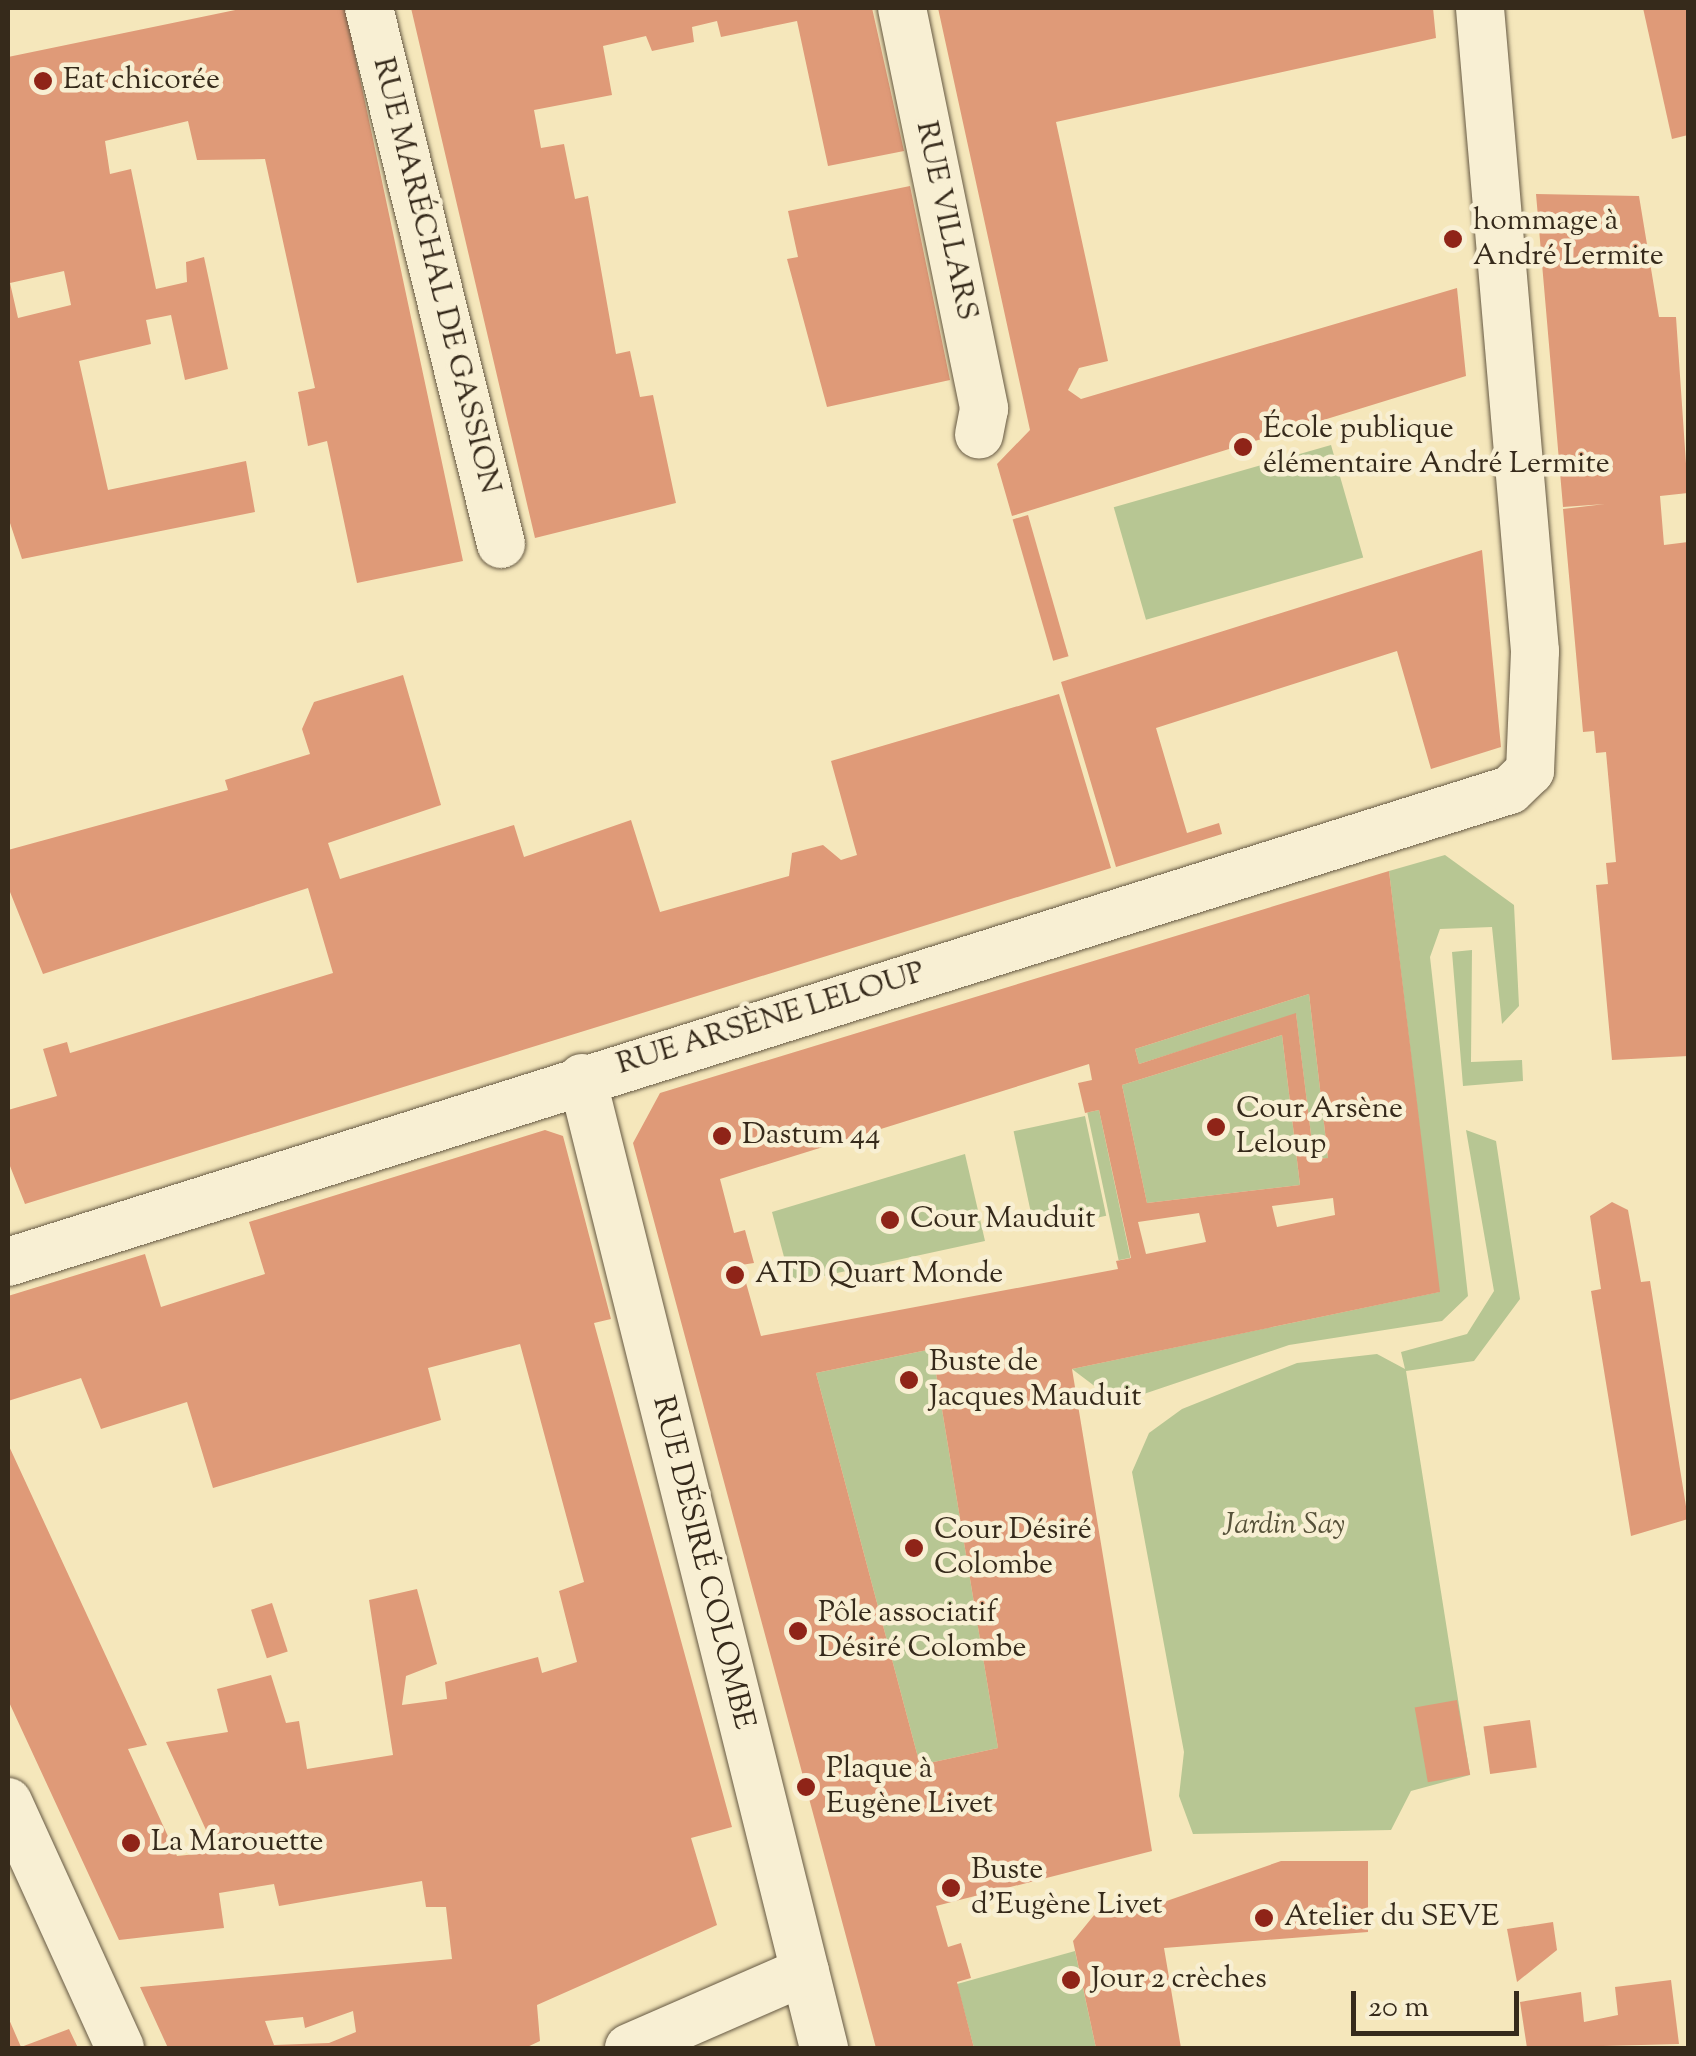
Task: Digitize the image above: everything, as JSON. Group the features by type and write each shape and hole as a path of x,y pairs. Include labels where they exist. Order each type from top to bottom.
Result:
{"street":[{"name":"RUE MARÉCHAL DE GASSION","path":"369,8 501,544"},
{"name":"RUE VILLARS","path":"902,8 984,409 979,435"},
{"name":"RUE ARSÈNE LELOUP","path":"8,1262 582,1078 1464,809 1530,771 1535,651 1480,8"},
{"name":"RUE DÉSIRÉ COLOMBE","path":"582,1078 824,2048"},
{"path":"8,1802 120,2048"},
{"path":"629,2048 804,1971"}],"green space":[{"path":"1331,445 1363,557 1146,620 1114,507"},
{"path":"1445,855 1514,905 1519,1006 1502,1024 1492,927 1440,929 1430,957 1468,1296 1442,1321 1289,1345 1117,1403 1072,1369 1439,1292 1389,871"},
{"path":"1472,950 1471,1062 1522,1060 1523,1081 1463,1086 1452,952"},
{"path":"1309,994 1328,1158 1314,1159 1296,1014 1139,1064 1135,1049"},
{"path":"1282,1035 1300,1185 1147,1203 1122,1085"},
{"path":"1099,1110 1130,1258 1119,1260 1087,1112"},
{"path":"1085,1116 1106,1216 1035,1231 1014,1131"},
{"name":"Jardin Say","path":"1466,1130 1496,1141 1520,1299 1474,1361 1406,1371 1470,1775 1411,1791 1391,1830 1193,1834 1179,1796 1184,1752 1132,1472 1149,1433 1182,1409 1297,1363 1377,1354 1405,1369 1401,1352 1467,1334 1494,1291"},
{"path":"965,1154 985,1241 791,1283 772,1212"},
{"path":"932,1349 998,1748 920,1765 816,1373"},
{"path":"1075,1951 1096,2048 974,2048 957,1984"}],"building":[{"path":"245,8 345,8 463,561 357,583 327,441 308,446 298,392 315,388 265,159 197,160 188,121 105,141 110,174 131,169 156,289 187,282 186,262 204,257 228,369 185,380 171,315 146,320 151,344 79,361 108,490 246,461 255,512 22,559 8,517 8,57","holes":["64,271 71,305 18,318 10,283"]},
{"path":"411,8 872,8 904,151 828,166 797,21 721,37 717,21 692,27 694,42 652,51 646,36 603,46 612,95 534,110 541,148 564,144 575,199 588,196 616,354 630,351 640,397 653,395 676,503 535,538"},
{"path":"938,8 1433,8 1436,38 1056,122 1108,361 1079,368 1068,390 1081,399 1457,288 1466,376 1012,516 997,464 1030,430"},
{"path":"1643,8 1688,8 1688,135 1672,139"},
{"path":"910,186 950,380 827,407 787,259 798,257 788,211"},
{"path":"1536,194 1639,196 1659,317 1676,317 1688,493 1660,496 1664,545 1688,542 1688,1056 1612,1060 1596,885 1608,884 1606,863 1616,862 1606,752 1596,753 1594,731 1583,732 1563,509 1605,504 1563,507"},
{"path":"1028,515 1069,656 1053,661 1013,519"},
{"path":"1482,550 1501,747 1431,769 1397,651 1156,728 1187,833 1219,823 1222,834 1116,867 1061,682"},
{"path":"403,675 441,805 328,843 340,879 514,825 524,857 631,820 660,912 789,876 792,853 823,845 841,860 857,855 831,761 1059,694 1111,868 25,1204 8,1161 8,1110 57,1096 43,1049 67,1042 70,1053 333,973 308,888 43,974 8,887 8,850 228,790 225,780 310,754 302,729 314,702"},
{"path":"1389,871 1440,1292 1072,1369 1152,1851 936,1906 948,1947 961,1943 971,1978 957,1982 974,2048 876,2048 633,1143 660,1093","holes":["1309,994 1328,1158 1314,1159 1296,1013 1139,1064 1135,1049","1282,1035 1300,1185 1147,1203 1122,1085","1089,1064 1092,1080 1078,1083 1085,1113 1099,1110 1131,1258 1116,1261 1118,1269 761,1336 741,1265 754,1263 745,1230 734,1233 720,1179","1333,1198 1335,1215 1277,1227 1272,1206","1199,1213 1206,1242 1146,1254 1138,1222","932,1349 998,1748 920,1765 816,1373"]},
{"path":"545,1130 563,1136 611,1319 594,1323 732,1827 691,1838 717,1925 537,2005 540,2041 525,2048 168,2048 140,1987 452,1959 446,1907 426,1907 422,1881 279,1906 274,1884 219,1893 224,1928 119,1940 8,1700 8,1444 147,1745 128,1749 177,1856 216,1852 166,1742 228,1732 217,1689 271,1675 286,1723 299,1721 307,1769 393,1755 369,1600 417,1589 437,1664 406,1676 402,1705 447,1699 445,1682 538,1657 542,1673 577,1662 559,1591 584,1582 520,1344 428,1368 441,1420 213,1488 187,1402 101,1429 81,1378 8,1401 8,1296 145,1254 161,1307 265,1274 249,1222","holes":["353,2011 356,2032 329,2043 274,2045 265,2021 303,2017 305,2028"]},
{"path":"1612,1202 1628,1210 1641,1282 1650,1281 1688,1519 1631,1536 1591,1291 1601,1289 1590,1216"},
{"path":"272,1603 288,1652 267,1658 251,1610"},
{"path":"1457,1700 1470,1775 1428,1782 1415,1707"},
{"path":"1530,1720 1537,1768 1490,1774 1483,1727"},
{"path":"1281,1861 1368,1861 1368,1932 1164,1948 1181,2048 1096,2048 1073,1941 1095,1914 1158,1904"},
{"path":"1553,1922 1557,1950 1517,1982 1507,1929"},
{"path":"1671,1980 1679,2044 1527,2048 1520,2002 1581,1992 1584,2022 1618,2015 1615,1987"},
{"path":"8,2017 21,2047 69,2029 78,2048 8,2048"}],"place":[{"name":"Eat chicorée","path":"43,81"},
{"name":"hommage à André Lermite","path":"1453,239"},
{"name":"École publique élémentaire André Lermite","path":"1243,447"},
{"name":"Cour Arsène Leloup","path":"1216,1127"},
{"name":"Dastum 44","path":"722,1136"},
{"name":"Cour Mauduit","path":"890,1220"},
{"name":"ATD Quart Monde","path":"735,1275"},
{"name":"Buste de Jacques Mauduit","path":"909,1380"},
{"name":"Cour Désiré Colombe","path":"914,1548"},
{"name":"Pôle associatif Désiré Colombe","path":"798,1631"},
{"name":"Plaque à Eugène Livet","path":"806,1787"},
{"name":"La Marouette","path":"131,1843"},
{"name":"Buste d'Eugène Livet","path":"951,1888"},
{"name":"Atelier du SEVE","path":"1264,1918"},
{"name":"Jour 2 crèches","path":"1071,1980"}]}
